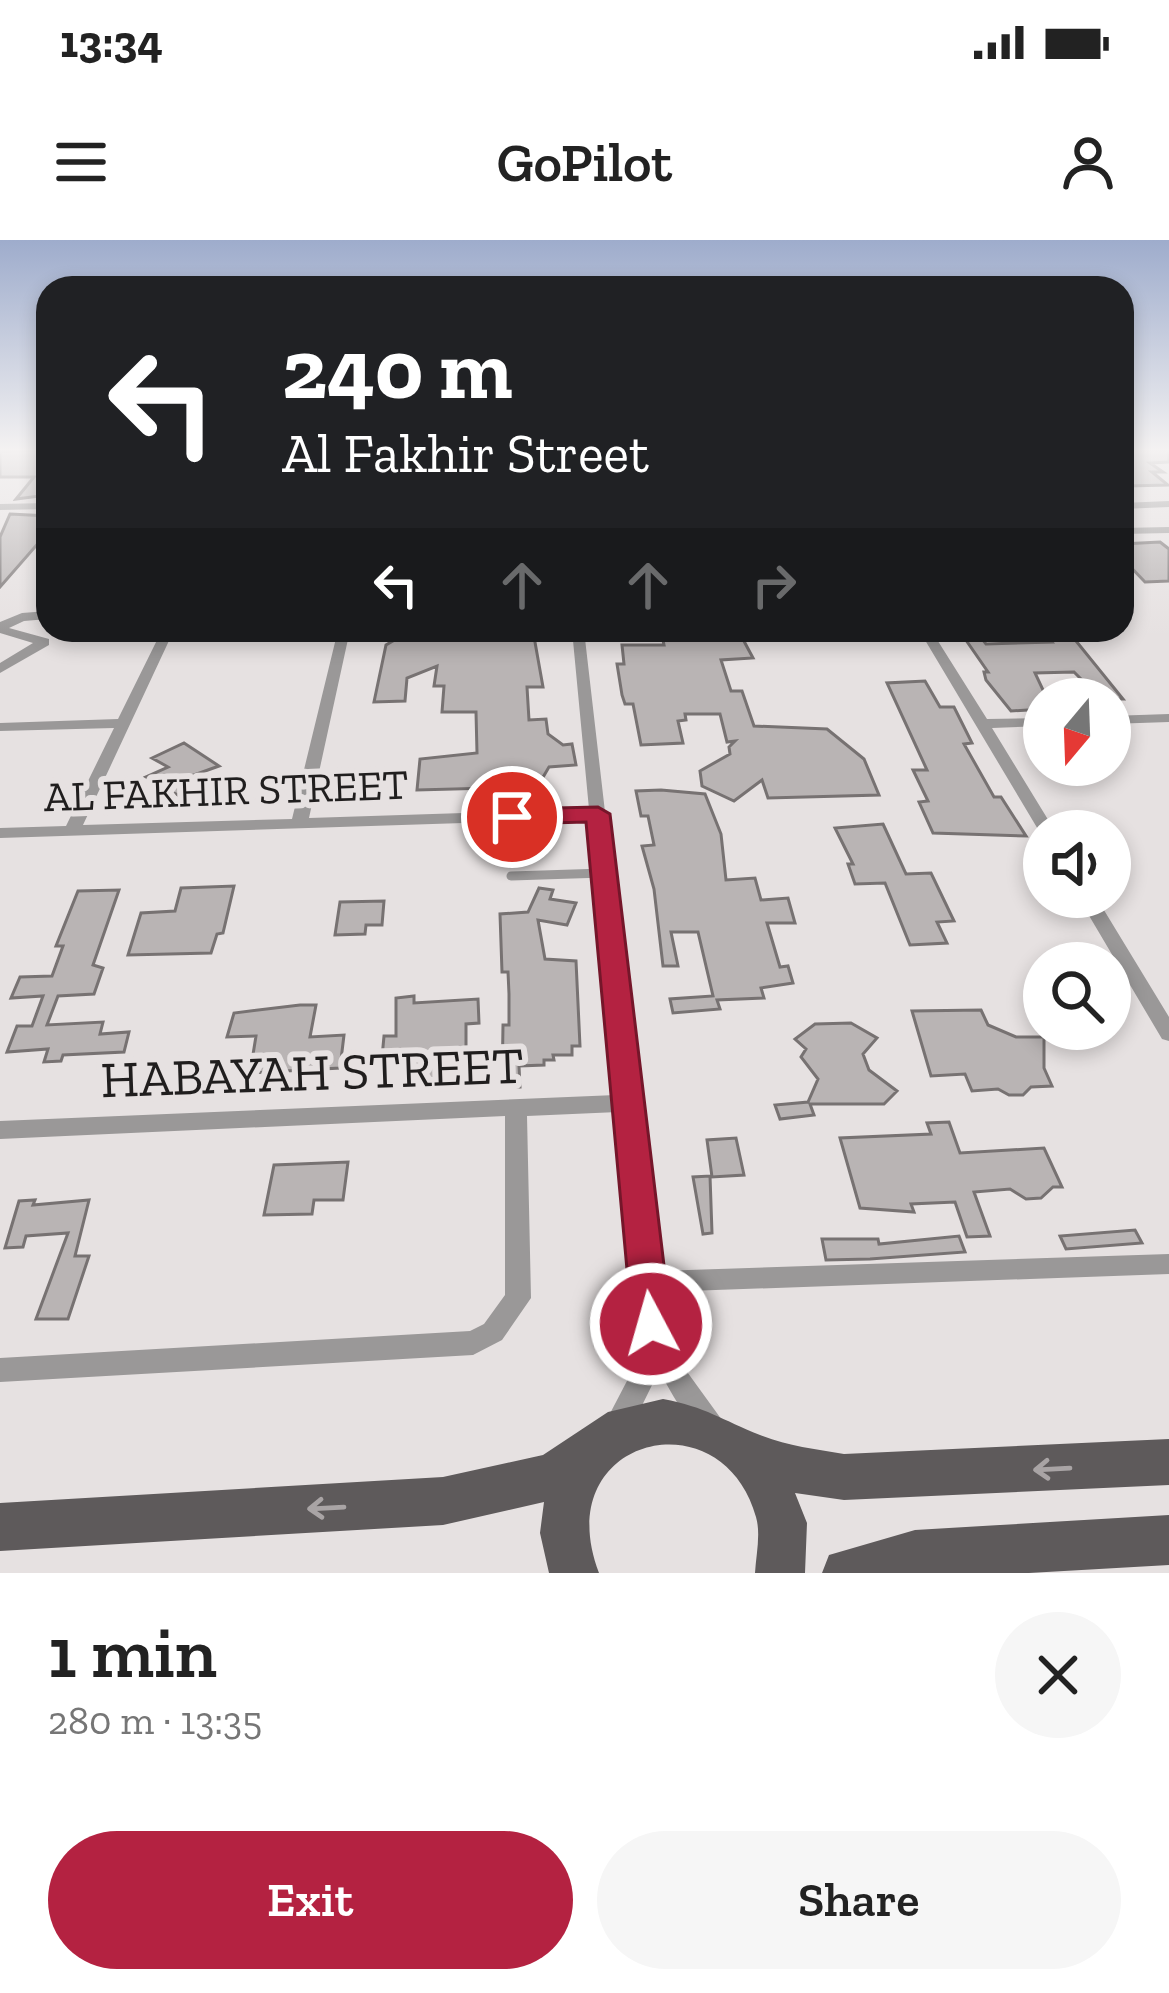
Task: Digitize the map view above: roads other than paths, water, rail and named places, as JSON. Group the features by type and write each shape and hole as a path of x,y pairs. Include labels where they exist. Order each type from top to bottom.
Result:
{"main road":[{"path":"0,1527 443,1501 551,1477 602,1444 662,1420 732,1442 796,1470 844,1477 1169,1462"},
{"path":"732,1442 770,1480 783,1513 786,1548 780,1573"},
{"path":"574,1573 565,1551 564,1513 574,1478 602,1444"},
{"path":"848,1573 915,1555 1169,1540"}],"street":[{"path":"1134,531 1167,531"},
{"path":"0,628 36,616"},
{"path":"0,628 36,639"},
{"path":"0,669 44,642"},
{"path":"72,831 162,642"},
{"path":"298,824 341,642"},
{"path":"579,642 651,1324 641,1381 602,1444"},
{"path":"932,642 1034,810"},
{"path":"1131,719 1169,718"},
{"path":"0,727 122,723"},
{"path":"982,724 1023,723"},
{"name":"AL FAKHIR STREET","path":"0,833 598,814"},
{"path":"1100,918 1169,1034"},
{"name":"HABAYAH STREET","path":"0,1130 628,1103"},
{"path":"0,1370 473,1342 494,1332 518,1298 516,1108"},
{"path":"647,1282 1169,1264"},
{"path":"651,1324 676,1378 732,1442"}],"lane":[{"path":"511,876 604,873"}]}
